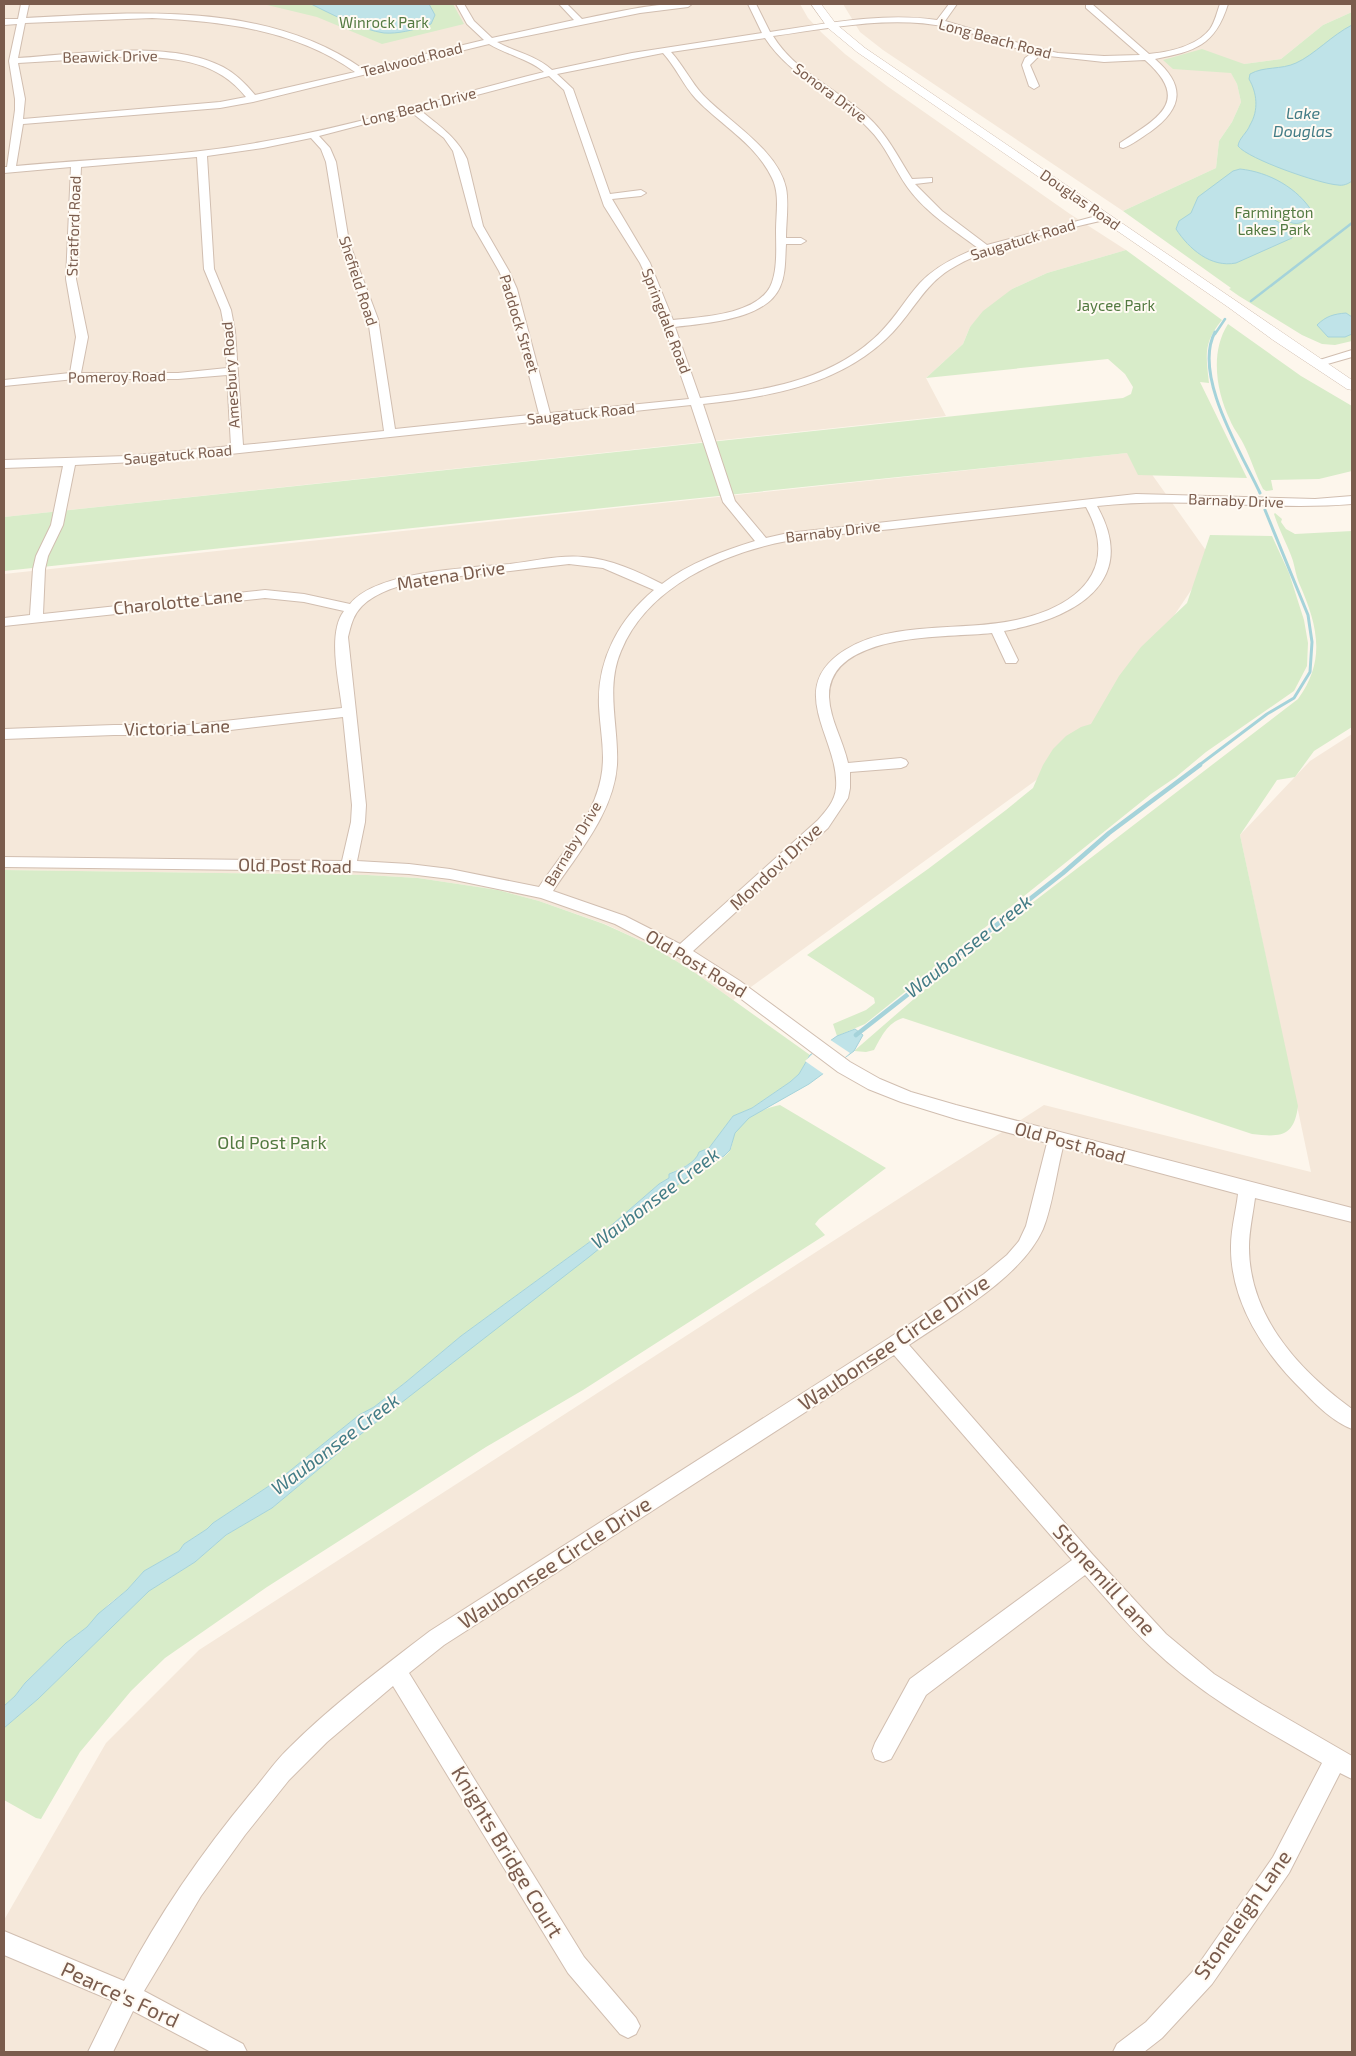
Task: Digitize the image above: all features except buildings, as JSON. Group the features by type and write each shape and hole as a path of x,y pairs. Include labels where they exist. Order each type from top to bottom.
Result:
{"street":[{"path":"8,170 18,122 20,98 13,61 25,4"},
{"name":"Springdale Road","path":"460,4 470,22 490,41 507,51 536,62 564,83 571,96 615,218 644,263 669,324 721,473 725,494 729,502 763,543"},
{"path":"563,4 579,21"},
{"name":"Tealwood Road","path":"18,122 136,109 185,109 253,98 579,21 659,6 688,4"},
{"name":"Sonora Drive","path":"752,4 770,40 783,56 798,71 874,128 889,146 909,182 925,202 986,249"},
{"name":"Douglas Road","path":"816,4 832,26 861,50 1233,304 1317,364 1352,386"},
{"path":"939,23 953,4"},
{"name":"Long Beach Road","path":"832,26 896,20 939,23 969,30 1038,52 1101,60 1148,57 1178,51 1196,44 1210,34 1217,23 1224,4"},
{"path":"1089,6 1148,57 1170,78 1174,87 1171,108 1163,117 1123,145"},
{"path":"4,22 139,15 215,18 263,28 289,36 332,52 361,72"},
{"name":"Long Beach Drive","path":"8,170 202,154 261,145 313,134 552,73 665,50 832,26"},
{"path":"665,50 679,66 697,94 721,118 754,146 778,178 782,191 781,241 775,288 761,302 742,312 715,319 669,324"},
{"path":"1034,86 1026,65 1028,60 1038,52"},
{"name":"Beawick Drive","path":"13,61 125,54 147,54 186,59 209,64 231,76 253,98"},
{"name":"Paddock Street","path":"413,109 450,140 462,158 478,226 504,271 512,289 545,417"},
{"path":"706,121 721,118"},
{"name":"Shefield Road","path":"313,134 325,148 332,162 344,242 373,319 390,434"},
{"name":"Amesbury Road","path":"202,154 209,269 227,316 230,331 237,450"},
{"name":"Stratford Road","path":"75,376 82,337 82,326 73,292 71,273 76,164"},
{"path":"909,182 929,180"},
{"path":"606,196 641,194"},
{"name":"Saugatuck Road","path":"4,464 127,460 237,450 749,396 795,385 838,369 862,355 883,338 896,323 914,294 950,264 986,249 1104,217"},
{"path":"781,241 801,241"},
{"path":"1317,364 1352,353"},
{"path":"1331,372 1352,363"},
{"name":"Pomeroy Road","path":"4,383 75,376 178,376 231,371"},
{"path":"36,618 39,569 42,556 58,525 70,462"},
{"name":"Barnaby Drive","path":"544,893 595,813 608,778 605,695 609,666 614,650 634,617 663,590 698,567 730,553 763,543 802,535 1089,502 1136,498 1315,503 1352,500"},
{"name":"Mondovi Drive","path":"682,952 823,824 838,805 844,786 841,768 824,710 822,692 827,675 843,656 884,640 996,628 1046,616 1075,600 1093,584 1104,564 1106,555 1106,543 1102,525 1089,502"},
{"name":"Matena Drive","path":"348,866 358,822 359,805 341,628 352,609 372,594 400,582 569,560 595,561 621,568 663,590"},
{"name":"Charolotte Lane","path":"4,622 265,594 284,594 352,609"},
{"path":"996,628 1011,660"},
{"name":"Victoria Lane","path":"4,734 114,730 188,730 349,712"},
{"path":"841,768 901,763"},
{"name":"Old Post Road","path":"4,862 348,866 409,869 450,874 544,893 620,920 682,952 734,985 844,1067 874,1084 906,1097 1056,1139 1352,1215"},
{"name":"Waubonsee Circle Drive","path":"100,2052 128,1995 191,1890 226,1839 301,1750 395,1670 437,1638 896,1344 990,1279 1025,1246 1035,1227 1056,1139"},
{"path":"1248,1189 1240,1248 1251,1302 1261,1326 1277,1351 1305,1382 1352,1420"},
{"name":"Stonemill Lane","path":"896,1344 1086,1562 1159,1641 1207,1681 1254,1712 1344,1763"},
{"path":"883,1751 918,1687 1086,1562"},
{"name":"Knights Bridge Court","path":"395,1670 576,1965 628,2026"},
{"name":"Stoneleigh Lane","path":"1125,2052 1154,2030 1204,1976 1281,1865 1344,1763"},
{"name":"Pearce's Ford","path":"4,1942 128,1995 235,2052"}],"shaded area":[{"path":"4,4 800,4 808,18 822,33 845,54 887,86 1070,214 1126,250 1047,273 1012,289 970,327 963,344 926,378 946,416 4,517"},
{"path":"843,4 1352,4 1352,12 1323,25 1281,59 1244,64 1231,72 1237,84 1241,102 1232,122 1219,141 1216,168 1123,211 883,50 860,32"},
{"path":"1136,452 1212,559 1090,741 733,1000 694,972 650,945 605,924 539,901 498,890 418,878 367,875 4,870 4,574"},
{"path":"1352,734 1352,2052 4,2052 4,1920 106,1743 199,1650 1044,1105 1311,1172 1240,835 1310,761"}],"green space":[{"name":"Winrock Park","path":"263,4 453,4 464,24 382,44 317,17"},
{"name":"Farmington Lakes Park","path":"1352,12 1352,341 1335,345 1322,344 1302,335 1239,296 1229,289 1231,288 1123,211 1216,168 1219,141 1232,122 1241,102 1237,84 1231,73 1173,69 1163,60 1202,49 1244,64 1281,59 1323,25"},
{"name":"Jaycee Park","path":"1126,250 1222,320 1212,336 1207,350 1209,383 1200,382 1247,478 1138,475 1127,453 4,571 4,517 1123,398 1131,394 1133,387 1125,374 1108,359 926,378 963,344 970,327 983,311 1012,289 1047,273"},
{"path":"1228,324 1301,376 1352,406 1352,471 1319,479 1271,480 1273,490 1266,491 1263,489 1246,449 1225,409 1218,384 1217,359 1219,347 1222,335"},
{"path":"1275,513 1282,519 1281,522 1286,529 1295,534 1352,531 1352,727 1314,751 1295,777 1277,780 1240,835 1298,1106 1296,1117 1289,1130 1277,1135 1252,1134 903,1018 897,1020 889,1027 874,1050 866,1052 854,1051 968,952 1298,699 1313,670 1316,656 1316,641 1311,613"},
{"path":"1210,535 1272,536 1289,573 1304,620 1308,643 1307,666 1294,691 1206,752 1176,777 1151,794 865,1024 837,1036 833,1024 866,1010 875,1003 874,998 807,955 928,869 1033,788 1043,765 1053,749 1066,736 1081,727 1091,724 1119,676 1141,647 1187,603"},
{"name":"Old Post Park","path":"4,870 367,875 418,878 498,890 539,901 604,924 650,945 694,972 810,1055 799,1074 790,1082 752,1108 733,1116 709,1148 705,1149 691,1163 669,1174 669,1178 659,1184 606,1230 461,1336 406,1382 374,1407 359,1415 281,1478 213,1523 184,1544 179,1551 144,1571 127,1590 109,1604 87,1627 66,1643 4,1706"},
{"path":"780,1105 886,1168 819,1219 815,1224 825,1235 583,1390 486,1447 267,1587 165,1658 131,1691 80,1752 41,1819 4,1800 4,1728 38,1699 149,1591 195,1562 226,1535 272,1508 361,1434 686,1178 725,1156 730,1150 735,1133 749,1118 761,1111"}],"water":[{"path":"311,4 429,4 435,15 431,24 426,26 400,32 384,33 357,25"},
{"name":"Lake Douglas","path":"1352,25 1352,181 1340,185 1329,184 1269,164 1238,146 1249,128 1256,108 1254,90 1249,79 1250,74 1296,63"},
{"path":"1240,169 1262,174 1282,183 1299,196 1313,213 1302,222 1291,223 1282,217 1285,212 1282,210 1272,212 1270,215 1272,218 1294,232 1292,238 1236,263 1218,263 1209,260 1194,250 1176,229 1179,221 1191,213 1198,197 1233,171"},
{"path":"1346,313 1352,317 1352,334 1345,337 1328,337 1317,325 1330,316"},
{"path":"855,1029 863,1035 854,1051 809,1084 749,1118 735,1133 730,1150 724,1156 686,1178 589,1257 361,1434 272,1508 226,1535 195,1562 149,1591 38,1699 4,1728 4,1706 66,1643 87,1627 98,1614 127,1590 144,1571 179,1551 184,1544 213,1523 281,1478 359,1415 374,1407 406,1382 461,1336 606,1230 659,1184 669,1178 669,1174 691,1163 699,1152 709,1148 733,1116 752,1108 799,1074 810,1055 837,1036"}],"pier":[{"path":"829,1039 850,1053 825,1075 805,1061"}],"waterway":[{"name":"Waubonsee Creek","path":"1251,301 1352,223"},
{"name":"Waubonsee Creek","path":"1215,334 1225,319"},
{"name":"Waubonsee Creek","path":"1215,332 1210,350 1210,370 1214,392 1232,436 1260,493"},
{"name":"Waubonsee Creek","path":"1198,766 1267,714 1294,698 1310,672 1312,642 1308,615 1265,510"},
{"name":"Waubonsee Creek","path":"856,1035 1063,873 1109,833 1200,765"}]}
